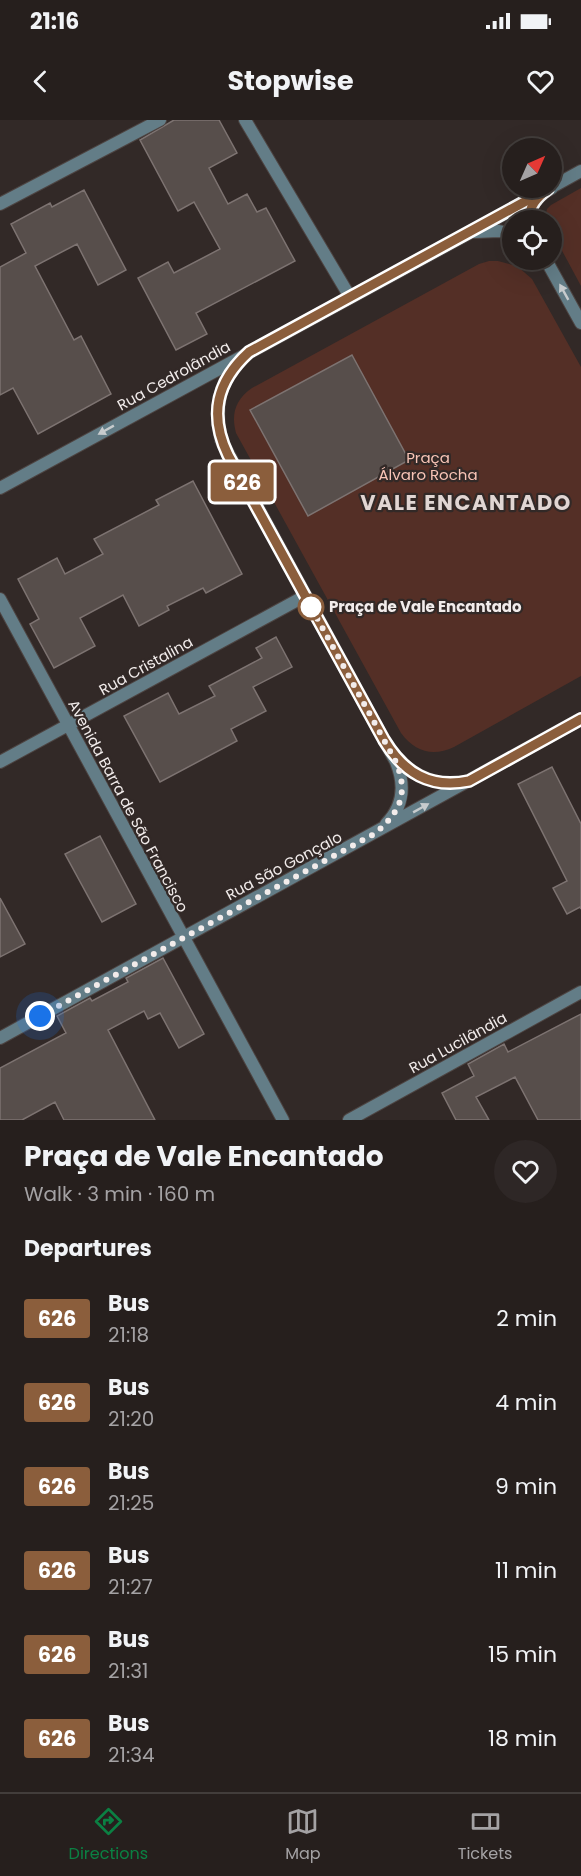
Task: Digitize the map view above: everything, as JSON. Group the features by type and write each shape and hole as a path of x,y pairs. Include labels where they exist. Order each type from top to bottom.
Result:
{"street":[{"path":"0,204 160,120"},
{"path":"244,120 350,297"},
{"name":"Rua Cedrolândia","path":"562,182 581,171"},
{"name":"Rua Cedrolândia","path":"0,488 533,198"},
{"path":"463,236 487,230 502,232"},
{"path":"552,270 581,322"},
{"path":"249,352 233,369 221,390 217,415 221,440 401,773 401,798 391,819 374,834"},
{"name":"Rua Cristalina","path":"0,762 305,596"},
{"name":"Avenida Barra de São Francisco","path":"0,599 182,938 283,1120"},
{"name":"Rua São Gonçalo","path":"0,1038 581,719"},
{"path":"384,740 404,766 417,775 442,783 469,781"},
{"name":"Rua Lucilândia","path":"349,1120 581,992"}],"green space":[{"path":"581,188 581,286 562,251 562,210 547,210 551,205"},
{"name":"Praça Álvaro Rocha","path":"489,261 502,262 502,270 522,270 532,279 581,367 581,676 454,747 432,752 412,745 401,733 236,433 234,414 242,397 252,388 479,264"}],"building":[{"path":"174,120 219,120 237,153 209,168 228,204 247,194 257,212 266,208 295,261 196,313 207,334 176,350 138,278 168,262 174,273 220,249 194,202 178,211 140,140"},
{"path":"84,190 126,270 98,285 77,244 35,266 74,340 81,336 111,394 38,434 13,388 0,395 0,267 26,253 11,224 50,203 52,207"},
{"path":"352,355 409,460 308,516 250,410"},
{"path":"193,481 242,574 206,593 203,588 167,606 169,610 139,626 123,595 80,618 95,646 54,668 30,624 39,619 18,579 57,558 65,574 103,554 94,539 159,505 156,500"},
{"path":"276,637 292,667 253,687 266,711 231,729 237,741 160,782 124,716 168,693 179,714 215,696 209,686 262,658 256,648"},
{"path":"552,767 581,824 581,909 580,907 567,914 553,888 567,881 518,784"},
{"path":"100,836 136,904 102,922 65,854"},
{"path":"0,898 25,944 0,957"},
{"path":"163,958 204,1034 179,1048 160,1013 148,1019 144,1011 108,1030 155,1120 64,1120 55,1102 22,1120 0,1120 0,1068 66,1033 57,1016 90,998 92,1001 128,982 126,978"},
{"path":"581,1014 581,1120 538,1120 515,1077 476,1097 489,1120 456,1120 442,1093 474,1076 468,1064 504,1044 508,1052"}],"bus line":[{"name":"626","path":"509,210 548,189 538,196 530,210"},
{"name":"626","path":"502,214 249,352 237,363 221,390 217,423 228,455 384,740 404,766 429,780 442,783 469,781 581,719"}],"place":[{"name":"Praça de Vale Encantado","path":"311,607"}],"district":[{"name":"VALE ENCANTADO","path":"466,503"}],"route":[{"path":"40,1016 374,834 391,819 401,798 401,773 311,607"}]}
